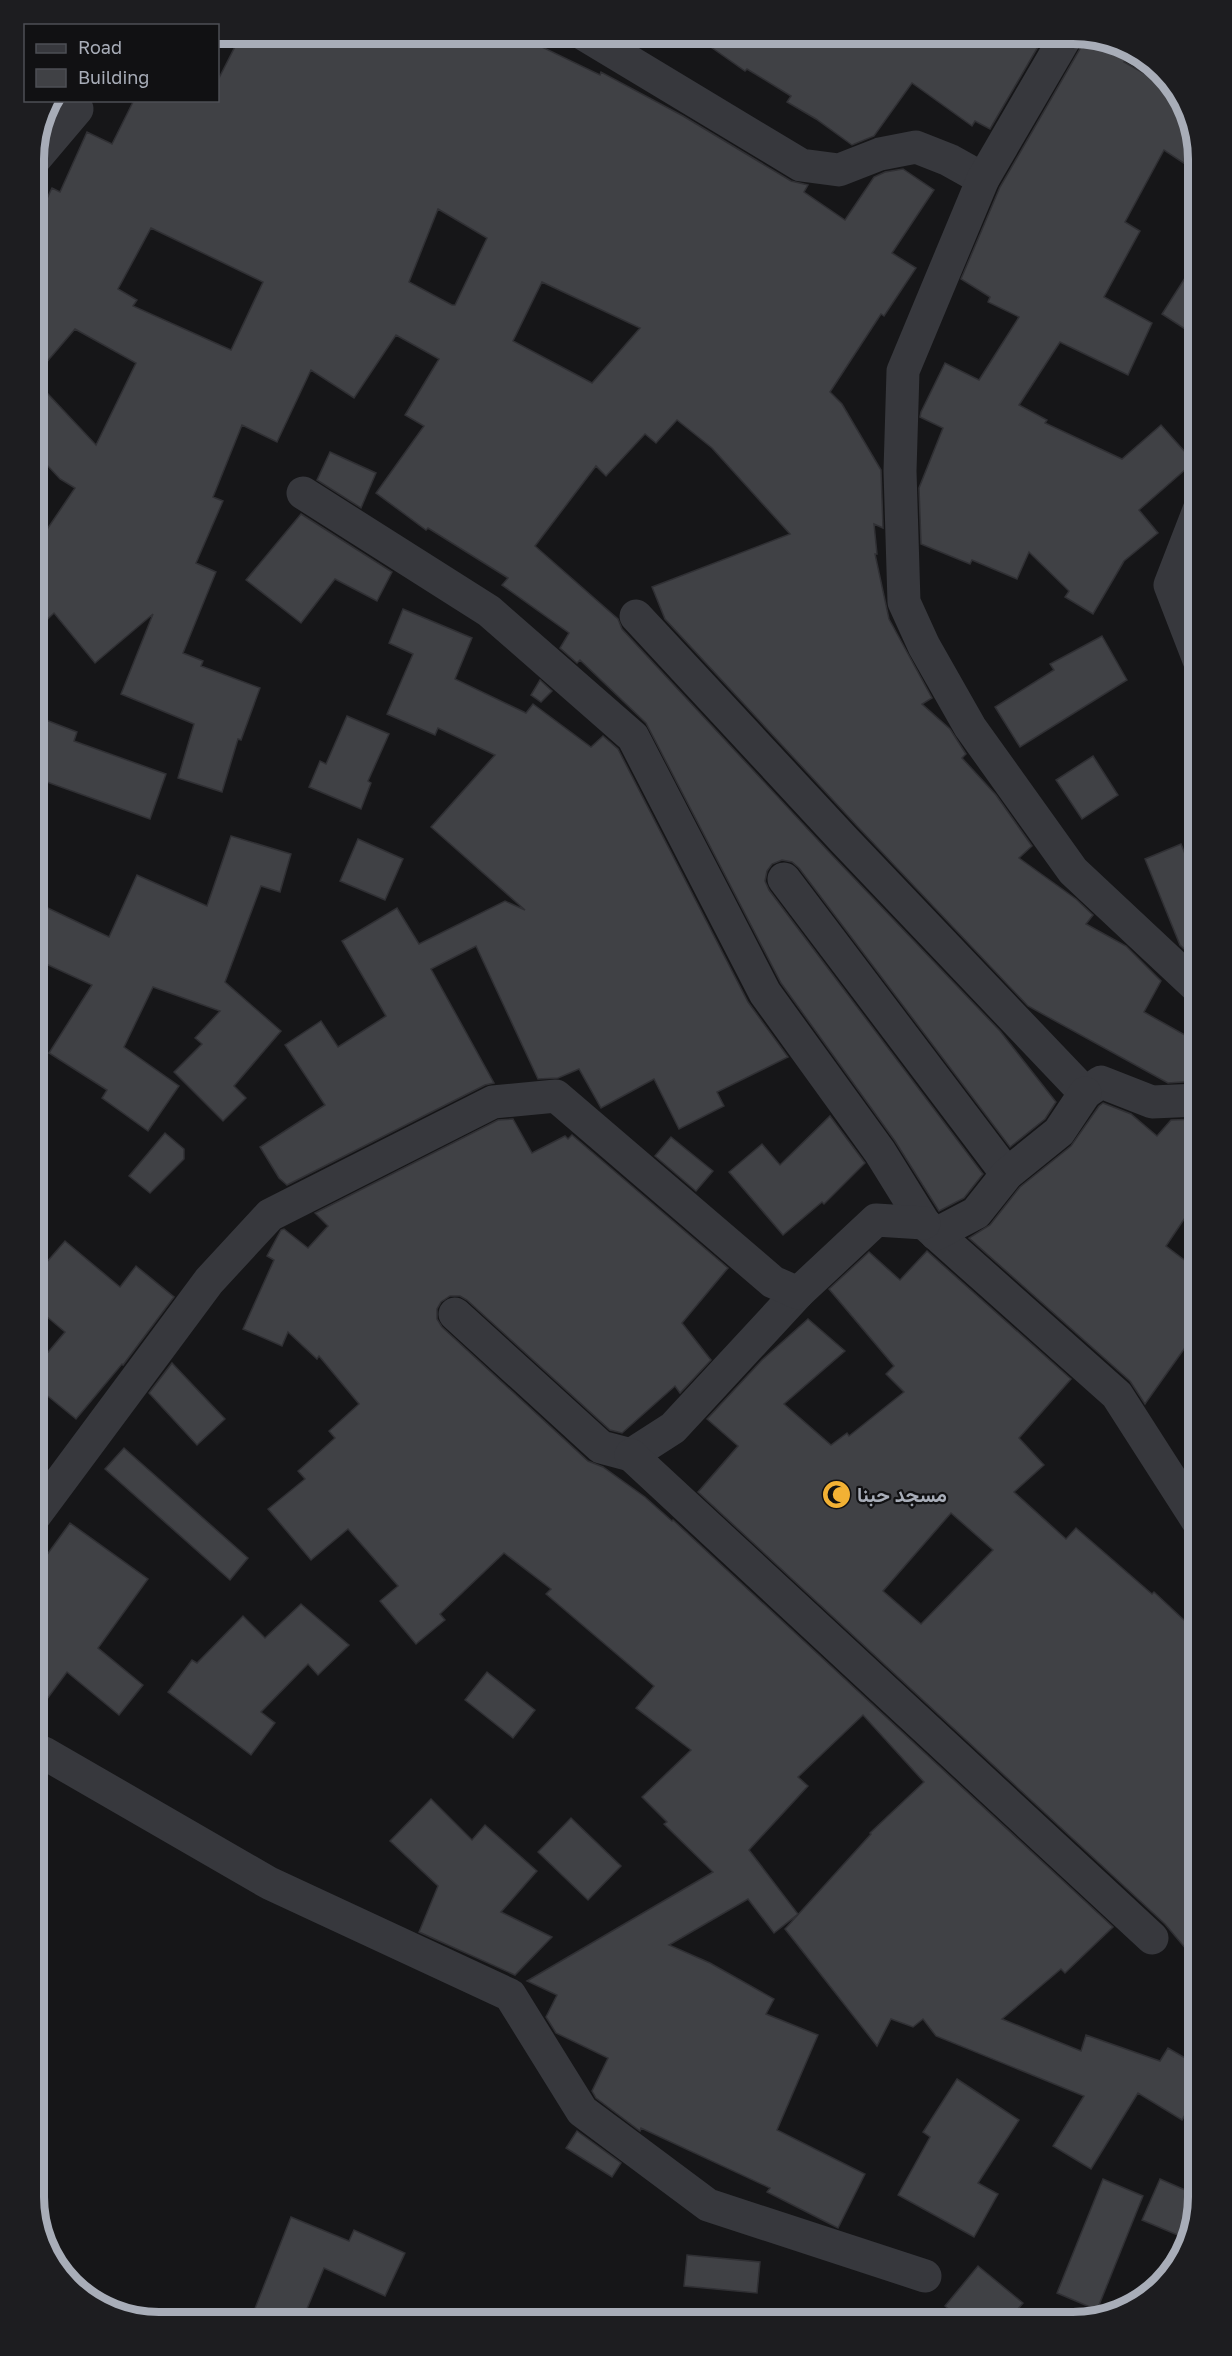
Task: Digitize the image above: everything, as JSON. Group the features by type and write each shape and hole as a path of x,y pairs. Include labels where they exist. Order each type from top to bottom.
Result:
{"street":[{"path":"600,44 801,165 839,170 880,154 915,147 950,160 983,179"},
{"path":"1062,44 983,179 903,371 900,471 904,602 924,646 970,727 1073,871 1188,979"},
{"path":"44,146 77,103"},
{"path":"303,493 489,611 633,737 765,993 880,1152 930,1229 1117,1395 1188,1506"},
{"path":"1188,538 1170,585 1188,632"},
{"path":"636,616 1085,1093"},
{"path":"784,879 1007,1174"},
{"path":"631,1455 673,1428 798,1293 876,1220 930,1229 976,1213 1007,1174 1059,1132 1085,1093 1101,1082 1152,1102 1188,1100"},
{"path":"44,1503 209,1281 270,1215 493,1102 525,1097 556,1096 773,1282 798,1293"},
{"path":"455,1314 601,1447 631,1455 1152,1938"},
{"path":"44,1753 269,1883 510,1995 582,2111 708,2205 925,2276"}],"building":[{"path":"236,44 536,44 600,75 601,72 683,116 791,181 808,185 804,192 845,220 874,177 885,172 903,169 934,190 892,253 916,268 884,316 881,314 830,392 842,404 881,470 883,528 874,524 877,554 875,554 889,619 932,698 922,704 950,729 966,754 962,758 996,795 1032,846 1019,858 1076,899 1093,915 1086,924 1126,946 1161,981 1144,1012 1188,1037 1188,1082 1168,1083 1028,1006 665,619 652,587 790,534 712,448 677,420 656,443 645,434 606,476 596,466 535,546 618,619 622,629 830,853 1000,1031 1056,1102 1045,1119 1010,1147 799,868 792,862 782,860 772,864 767,871 765,881 769,890 983,1174 964,1198 939,1211 895,1141 781,983 646,723 580,660 577,663 560,648 569,633 502,585 508,578 428,528 426,530 376,493 424,426 405,415 439,359 396,335 354,398 311,370 277,442 242,425 213,497 223,501 196,563 216,572 183,653 203,661 201,666 260,688 241,740 238,739 222,792 178,778 194,724 121,694 153,614 95,663 54,613 44,623 44,534 75,488 60,479 44,462 44,390 96,445 136,363 75,329 44,365 44,205 52,188 60,192 87,132 112,144 133,102 219,102 219,78","holes":["438,209 487,238 455,305 409,282","151,228 263,282 231,350 133,306 137,300 118,289","542,282 640,328 592,383 513,341"]},
{"path":"707,44 1040,44 990,129 975,121 972,126 912,83 874,136 852,145 816,119 787,102 791,96 747,69 745,71"},
{"path":"1083,44 1118,52 1127,57 1124,62 1159,82 1180,114 1188,143 1188,166 1164,150 1125,222 1140,231 1104,297 1152,323 1128,375 1060,342 1019,405 1047,420 1045,423 1122,459 1161,425 1188,455 1188,467 1139,510 1158,533 1124,561 1093,614 1065,597 1069,591 1029,552 1017,579 972,560 970,564 921,544 919,488 943,428 920,417 921,412 945,363 979,380 1019,317 988,302 990,297 961,279 1000,187"},
{"path":"1188,273 1188,324 1185,329 1162,314"},
{"path":"330,452 376,473 361,508 317,480"},
{"path":"301,514 392,572 377,601 335,579 301,623 246,580"},
{"path":"403,609 472,638 455,679 526,713 533,704 591,747 603,736 618,749 748,1002 788,1057 717,1092 724,1106 679,1129 654,1079 601,1108 579,1069 558,1078 538,1079 476,946 431,969 494,1083 485,1085 287,1185 279,1178 260,1147 325,1105 285,1045 321,1021 338,1047 386,1016 342,941 397,908 419,944 505,901 525,910 431,827 495,755 438,728 435,735 387,714 413,654 389,643"},
{"path":"1102,636 1127,680 1020,747 995,707 1054,670 1050,664"},
{"path":"540,680 552,691 541,702 531,695"},
{"path":"347,716 389,734 368,781 371,783 361,809 309,787 320,761 326,764"},
{"path":"44,719 77,732 74,741 166,774 150,819 44,781"},
{"path":"1093,756 1118,795 1082,819 1056,780"},
{"path":"231,836 291,854 280,892 261,886 225,982 281,1031 234,1086 246,1098 223,1121 174,1072 202,1044 195,1038 220,1011 153,987 124,1047 179,1086 148,1131 102,1098 107,1090 49,1053 92,985 44,963 44,906 109,937 137,875 207,906"},
{"path":"358,839 403,859 385,900 340,881"},
{"path":"1181,844 1188,861 1188,953 1180,945 1145,859"},
{"path":"1103,1103 1131,1114 1157,1136 1171,1120 1188,1119 1188,1213 1166,1246 1188,1263 1188,1343 1145,1404 1130,1381 969,1238 990,1225 1020,1187 1071,1146"},
{"path":"830,1116 865,1163 824,1204 822,1202 783,1235 729,1172 762,1144 780,1165"},
{"path":"513,1119 532,1153 565,1136 568,1139 572,1135 728,1268 682,1323 711,1360 680,1393 675,1386 622,1433 610,1430 467,1300 460,1296 450,1296 441,1302 437,1309 437,1319 442,1327 588,1461 603,1467 673,1520 1113,1927 1065,1973 1061,1969 1002,2019 1081,2051 1086,2035 1160,2061 1168,2048 1188,2060 1188,2110 1182,2120 1138,2093 1091,2169 1053,2146 1084,2096 936,2036 923,2019 913,2027 891,2019 877,2046 785,1929 870,1833 924,1782 863,1715 798,1777 808,1786 749,1850 798,1914 774,1933 748,1899 669,1945 710,1963 774,1999 766,2014 818,2035 777,2130 865,2174 838,2228 767,2192 770,2188 641,2128 640,2131 596,2098 592,2091 608,2058 556,2033 546,2017 557,1995 527,1981 713,1872 664,1824 667,1822 642,1797 691,1750 636,1708 654,1686 546,1594 551,1589 504,1553 440,1614 445,1620 416,1644 380,1601 398,1586 348,1529 311,1560 268,1509 305,1479 298,1471 335,1438 329,1431 359,1404 319,1356 317,1359 288,1332 282,1346 243,1329 274,1260 267,1256 281,1230 284,1229 308,1248 328,1226 315,1213 498,1120"},
{"path":"165,1133 184,1149 184,1159 150,1193 129,1176"},
{"path":"671,1137 713,1171 696,1191 655,1156"},
{"path":"65,1241 120,1287 136,1266 174,1297 123,1365 76,1419 44,1393 44,1357 65,1332 44,1314 44,1265"},
{"path":"927,1251 1071,1379 1019,1438 1044,1465 1014,1492 1066,1539 1076,1528 1152,1594 1154,1592 1188,1624 1188,1947 1186,1949 1165,1924 698,1492 738,1446 707,1419 762,1360 808,1319 845,1351 784,1404 831,1445 847,1433 849,1436 904,1392 886,1374 894,1366 829,1289 869,1252 900,1280","holes":["951,1513 993,1550 921,1624 883,1591"]},
{"path":"172,1363 225,1419 197,1445 149,1393"},
{"path":"124,1448 248,1558 230,1580 105,1469"},
{"path":"70,1523 148,1579 98,1648 143,1685 119,1715 67,1672 44,1703 44,1559"},
{"path":"301,1604 349,1645 318,1675 308,1664 261,1712 275,1723 251,1755 168,1692 192,1660 197,1663 243,1616 265,1638"},
{"path":"487,1672 535,1710 513,1738 465,1700"},
{"path":"431,1799 472,1840 485,1825 537,1871 501,1912 552,1937 515,1975 419,1932 438,1886 390,1841"},
{"path":"571,1818 621,1866 588,1900 538,1852"},
{"path":"957,2079 1019,2120 978,2183 998,2194 974,2237 898,2195 930,2137 923,2132"},
{"path":"577,2131 621,2163 612,2177 566,2148"},
{"path":"1103,2179 1143,2196 1097,2310 1057,2293"},
{"path":"1160,2179 1188,2191 1188,2213 1181,2237 1142,2220"},
{"path":"291,2217 349,2241 354,2230 405,2253 385,2296 324,2268 306,2312 254,2312"},
{"path":"687,2255 760,2262 757,2293 684,2286"},
{"path":"978,2266 1023,2303 1015,2312 952,2312 945,2306"}],"place":[{"name":"مسجد حبنا","path":"836,1494"}]}
